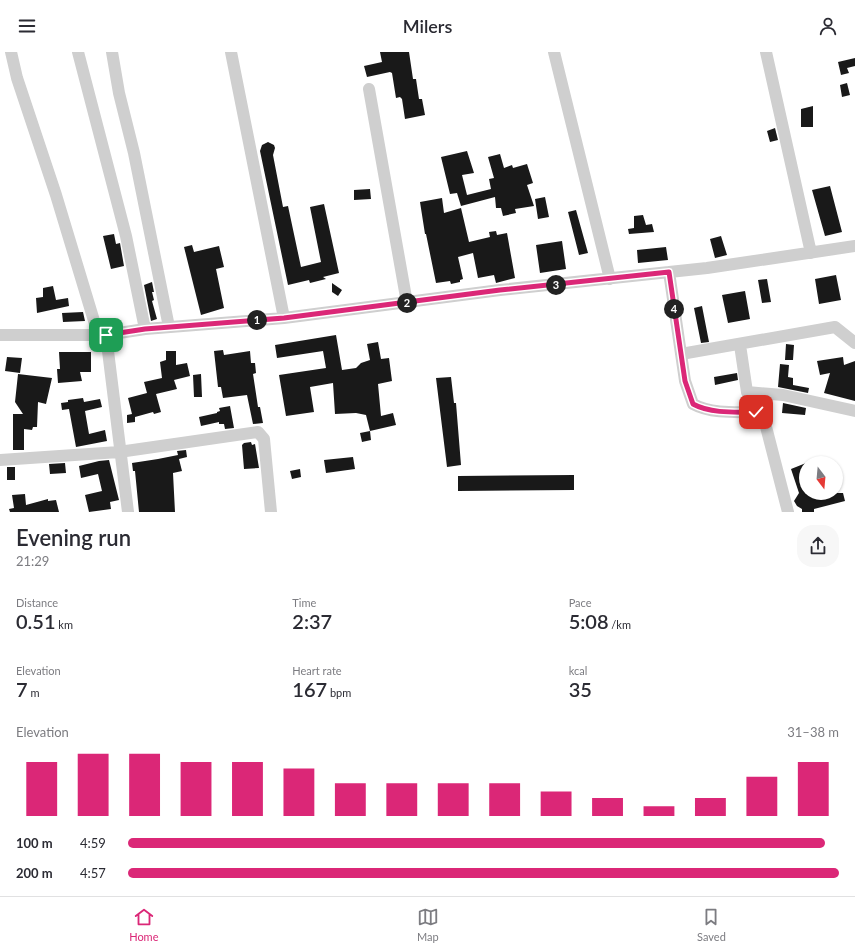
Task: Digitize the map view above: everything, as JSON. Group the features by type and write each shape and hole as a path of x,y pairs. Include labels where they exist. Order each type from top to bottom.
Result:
{"street":[{"path":"11,52 17,78 102,334 128,512"},
{"path":"78,52 126,236 145,329"},
{"path":"112,52 119,93 134,153 170,327"},
{"path":"231,52 284,318"},
{"path":"554,52 610,279"},
{"path":"766,52 811,252"},
{"path":"369,89 407,303"},
{"path":"0,335 102,334 145,329 284,318 500,290 669,272 855,246"},
{"path":"669,272 688,393 693,404 700,408 729,412 756,412"},
{"path":"681,354 740,345 835,327 855,343"},
{"path":"740,345 747,392 756,412 764,419 788,512"},
{"path":"747,392 783,395 855,411"},
{"path":"0,460 119,452 258,432 264,439 271,512"}],"building":[{"path":"380,52 409,52 413,79 416,79 419,99 422,99 425,115 405,119 402,99 400,97 396,98 392,73 390,72 367,77 364,66 382,62"},
{"path":"855,58 855,66 847,68 849,73 841,75 838,62"},
{"path":"847,83 850,95 842,97 840,85"},
{"path":"813,106 813,127 801,127 801,109"},
{"path":"775,128 778,140 770,142 767,131"},
{"path":"268,142 274,145 275,148 273,155 283,207 288,206 301,267 321,262 310,207 324,204 339,273 323,277 326,279 310,283 309,280 288,285 260,151 262,145"},
{"path":"467,151 474,173 462,175 467,195 491,189 489,179 494,178 488,157 500,154 504,168 512,165 513,168 527,164 533,183 527,185 534,206 515,209 516,213 503,216 501,208 496,208 495,197 461,206 457,193 450,194 441,157"},
{"path":"830,186 842,232 825,236 812,190"},
{"path":"370,189 371,199 354,200 354,190"},
{"path":"545,197 549,217 538,219 535,199"},
{"path":"442,198 444,213 461,208 469,242 490,237 489,232 496,231 497,235 507,233 515,278 496,283 494,275 478,278 473,253 458,257 463,279 460,280 460,282 451,284 450,281 436,283 425,234 420,202"},
{"path":"576,210 588,253 579,255 568,212"},
{"path":"643,215 646,225 652,224 654,232 629,234 628,229 634,228 634,216"},
{"path":"114,234 116,244 120,243 124,266 111,269 103,236"},
{"path":"721,236 727,255 715,258 710,239"},
{"path":"562,241 566,269 540,273 536,245"},
{"path":"192,245 194,252 219,246 224,267 216,269 224,308 201,315 184,247"},
{"path":"666,247 668,260 638,263 637,250"},
{"path":"836,275 841,300 819,304 815,279"},
{"path":"767,279 771,302 762,303 758,280"},
{"path":"152,282 154,300 152,301 157,319 151,321 144,285"},
{"path":"332,283 342,290 338,296 332,292"},
{"path":"53,286 56,300 68,298 69,306 37,313 36,298 43,297 43,288"},
{"path":"745,291 750,319 728,323 722,295"},
{"path":"702,306 709,342 701,343 694,308"},
{"path":"83,312 85,321 63,322 62,313"},
{"path":"336,335 342,370 356,368 361,363 370,360 367,344 378,342 381,359 389,358 392,381 378,384 381,416 393,413 396,425 370,431 366,415 356,413 335,414 333,383 310,387 314,412 286,416 279,375 326,368 323,351 277,358 275,345"},
{"path":"786,344 794,345 793,360 785,360"},
{"path":"223,350 224,355 250,351 251,363 255,363 256,373 253,374 258,407 260,407 263,423 253,424 247,395 223,398 221,387 218,387 214,351"},
{"path":"166,351 176,351 176,365 187,363 190,376 174,380 177,389 156,394 161,412 154,414 153,412 135,417 135,422 127,423 127,415 132,414 128,398 147,393 144,382 162,378 160,362 166,360"},
{"path":"59,352 91,352 91,372 80,372 82,381 58,383 57,369 60,369"},
{"path":"7,357 22,358 20,373 5,371"},
{"path":"843,357 844,365 855,361 855,401 824,393 830,373 820,375 817,361"},
{"path":"780,364 789,365 788,377 793,378 793,385 809,388 808,393 778,387"},
{"path":"737,373 738,380 715,385 714,377"},
{"path":"18,374 52,378 46,404 38,402 37,427 33,427 32,430 24,429 24,450 13,450 13,414 23,414 15,402"},
{"path":"201,374 202,397 194,397 193,375"},
{"path":"451,377 454,403 456,403 461,465 447,467 436,378"},
{"path":"83,398 84,402 100,399 102,407 85,411 89,434 105,430 107,441 76,447 69,409 62,410 61,403 68,402 68,400"},
{"path":"783,403 806,408 805,415 782,413"},
{"path":"230,406 234,428 225,429 224,424 219,424 219,422 201,426 199,417 217,413 220,411 219,408"},
{"path":"370,431 371,440 362,442 360,433"},
{"path":"251,442 252,445 255,444 259,468 244,469 242,445 244,443"},
{"path":"186,450 187,457 179,459 182,471 173,473 175,512 139,512 135,471 133,471 132,463 178,455 177,451"},
{"path":"353,457 355,469 326,473 324,460"},
{"path":"109,460 119,500 110,502 111,509 89,512 85,495 102,491 98,474 81,478 79,466"},
{"path":"65,463 66,473 50,474 49,464"},
{"path":"799,466 799,493 791,469"},
{"path":"7,467 15,467 15,480 7,480"},
{"path":"300,469 301,477 292,479 290,471"},
{"path":"574,475 574,490 458,491 458,476"},
{"path":"799,493 799,500 843,500 843,493 845,501 814,509 814,512 802,512 802,509 797,506 794,501"},
{"path":"25,494 26,505 48,499 48,501 56,500 59,512 10,512 9,509 14,508 12,495"}],"route":[{"path":"106,335 145,329 284,318 500,290 669,272 685,381 693,404 700,408 729,412 756,412"}]}
